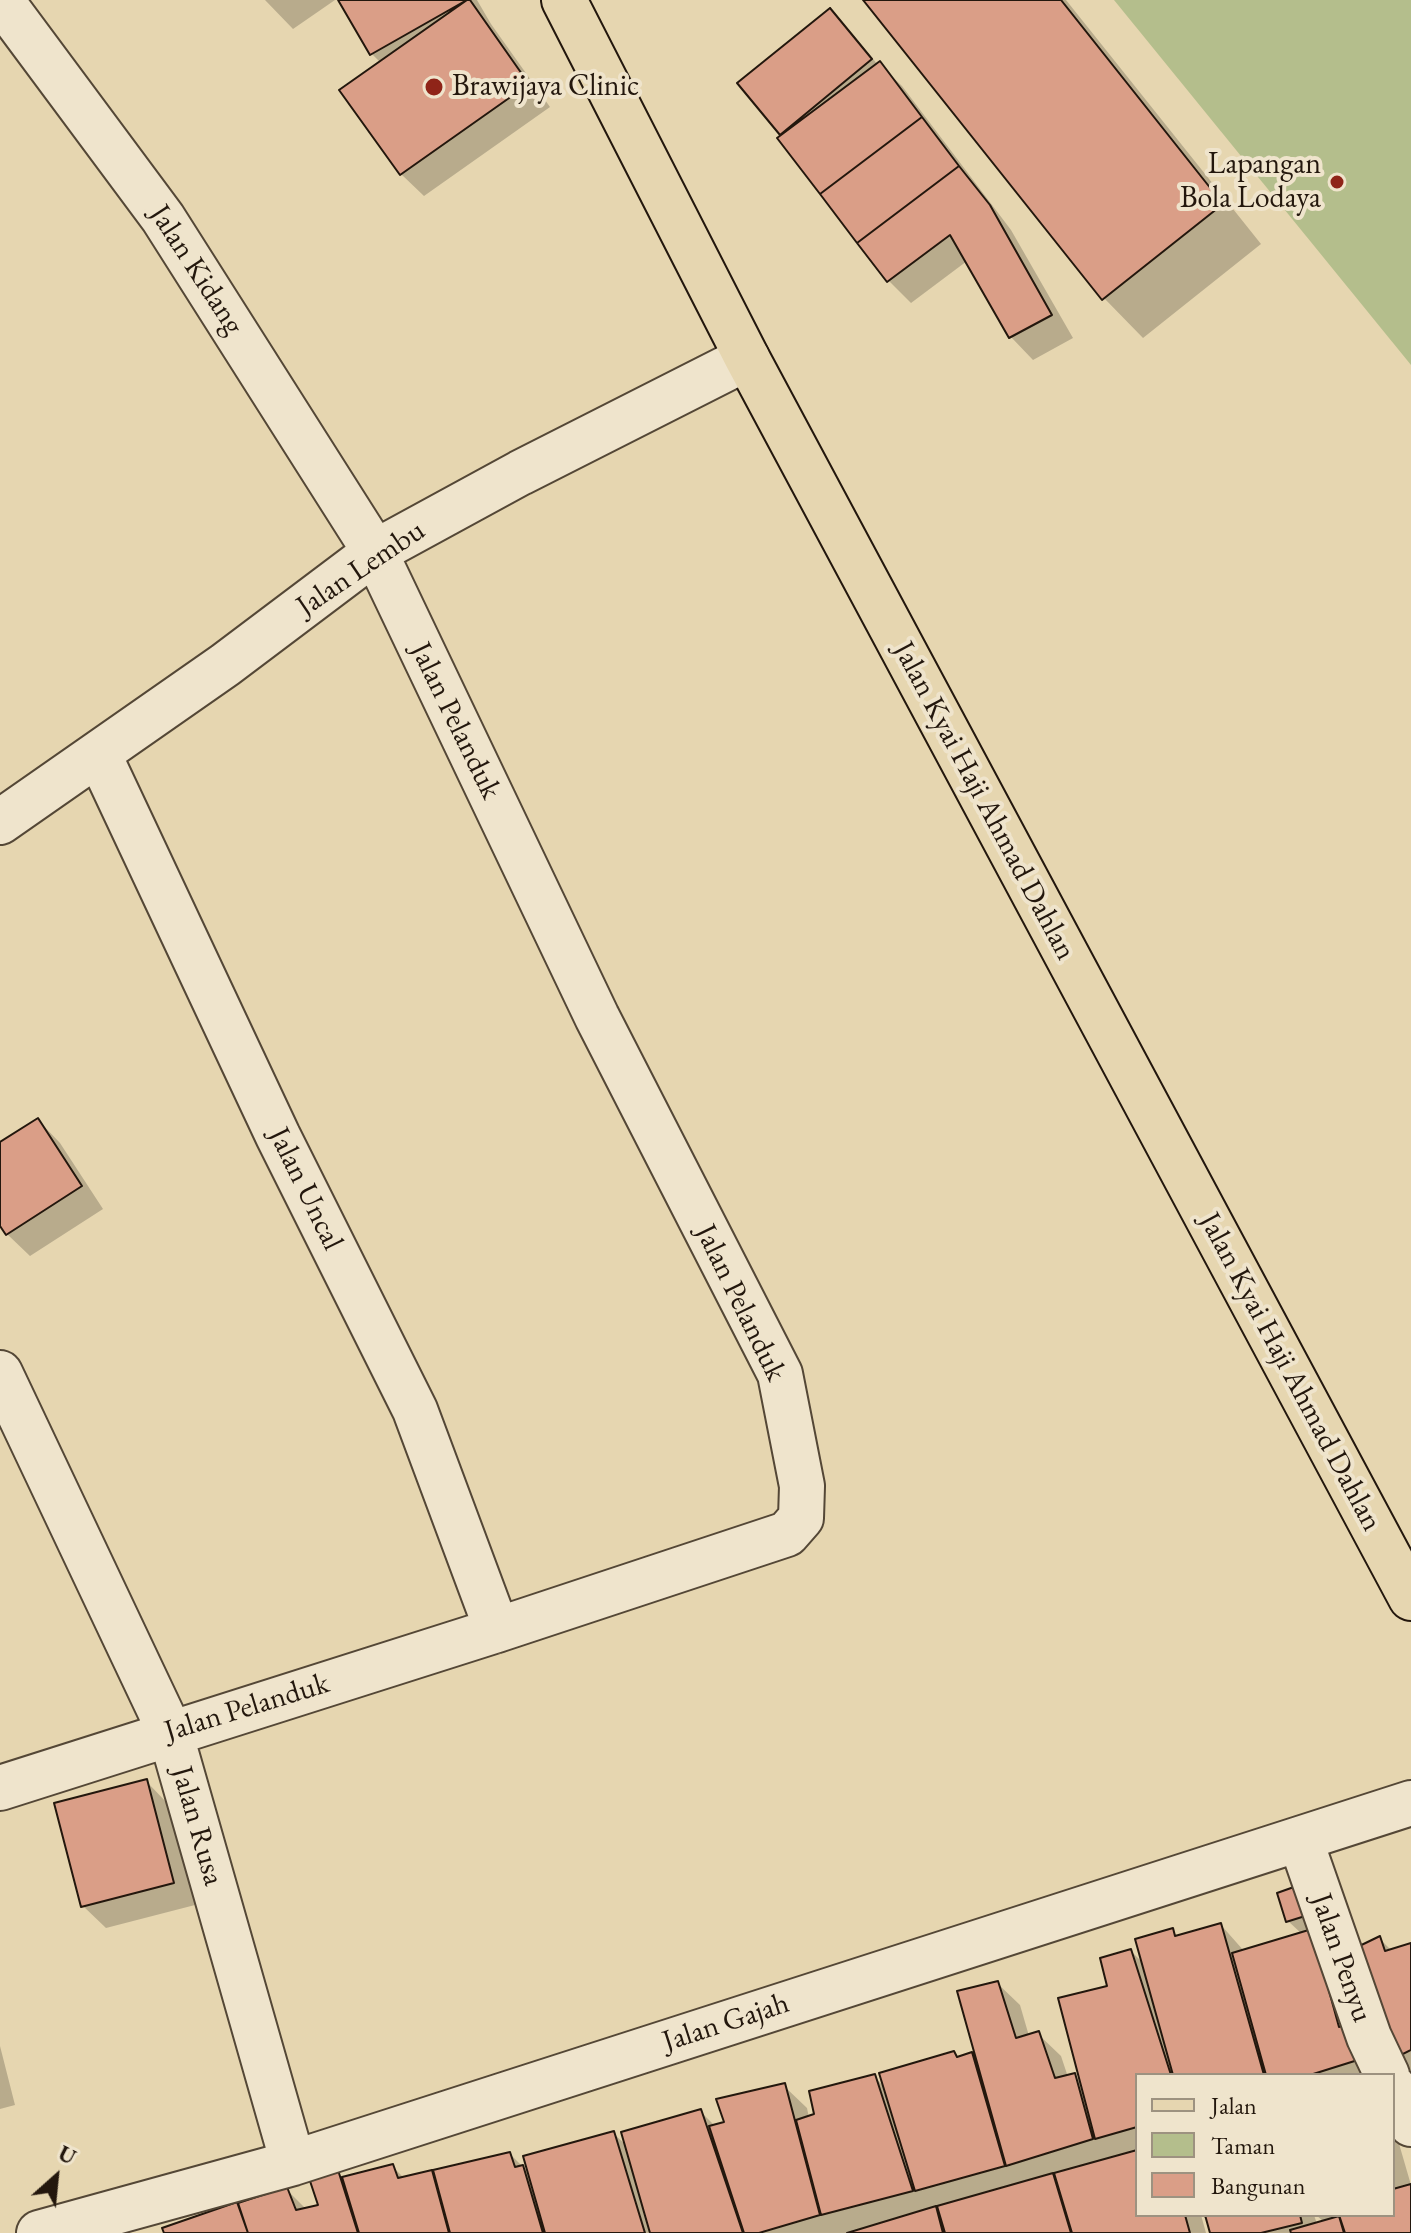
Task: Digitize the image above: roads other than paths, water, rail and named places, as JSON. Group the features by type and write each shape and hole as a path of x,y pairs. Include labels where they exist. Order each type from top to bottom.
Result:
{"main road":[{"name":"Jalan Kyai Haji Ahmad Dahlan","path":"577,6 747,358 1411,1598"}],"street":[{"name":"Jalan Kidang","path":"3,8 163,218 375,552"},
{"name":"Jalan Lembu","path":"0,822 225,665 375,552 520,473 747,358"},
{"name":"Jalan Pelanduk","path":"0,1788 787,1534 801,1518 802,1486 780,1374 597,1017 375,552"},
{"name":"Jalan Uncal","path":"99,755 271,1122 415,1410 497,1630"},
{"name":"Jalan Rusa","path":"0,1373 170,1732 293,2163"},
{"name":"Jalan Gajah","path":"39,2233 293,2163 1411,1803"},
{"name":"Jalan Penyu","path":"1300,1839 1369,2037 1386,2073"},
{"path":"1395,2091 1411,2124"}],"place":[{"name":"Brawijaya Clinic","path":"434,87"},
{"name":"Lapangan Bola Lodaya","path":"1337,182"}]}
